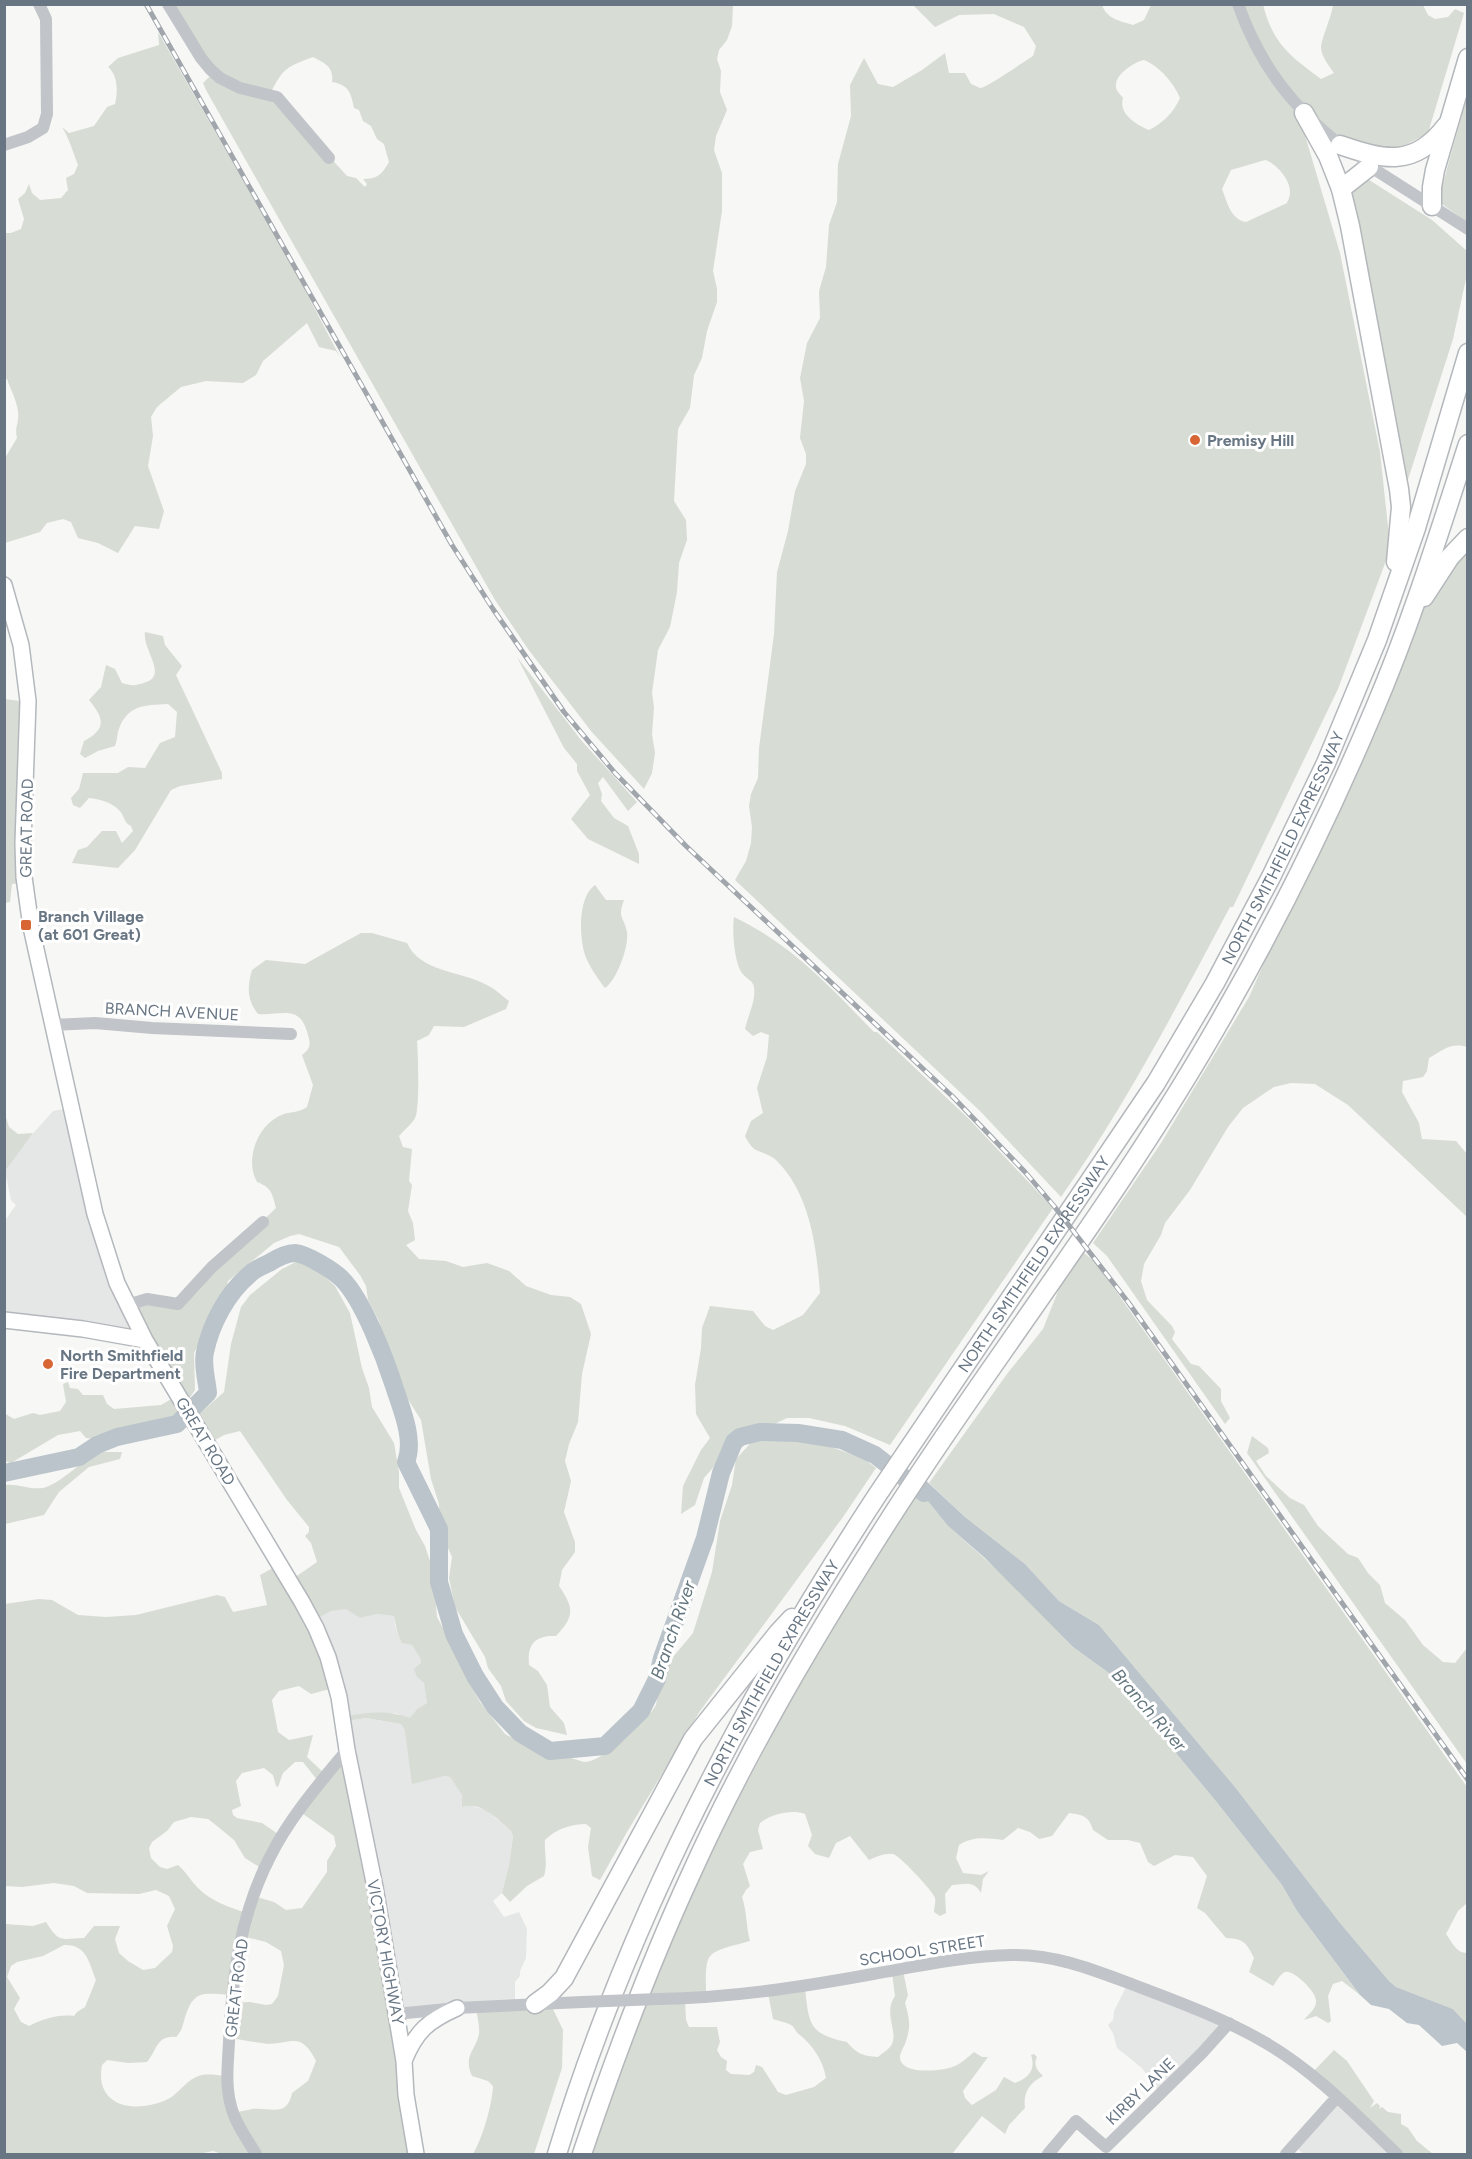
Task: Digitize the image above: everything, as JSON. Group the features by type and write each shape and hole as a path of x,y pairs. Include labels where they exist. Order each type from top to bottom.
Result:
{"highway":[{"path":"1432,206 1432,187 1467,58"},
{"path":"1304,113 1328,156 1341,189 1350,226 1399,489 1401,507 1399,539 1388,609"},
{"path":"1340,145 1379,157 1395,158 1410,155 1428,144 1449,122"},
{"path":"1341,189 1369,167"},
{"name":"NORTH SMITHFIELD EXPRESSWAY","path":"557,2154 618,1984 661,1880 732,1738 814,1595 878,1494 1156,1083 1193,1022 1271,877 1326,763 1377,640 1434,471 1467,353"},
{"name":"NORTH SMITHFIELD EXPRESSWAY","path":"582,2154 641,1990 670,1921 725,1804 797,1670 898,1507 1140,1153 1274,924 1375,710 1410,619 1467,444"},
{"path":"1410,619 1450,557 1467,538"},
{"path":"535,2004 550,1994 564,1977 693,1739 777,1633 814,1595"},
{"path":"590,2154 604,2090"}],"main road":[{"name":"GREAT ROAD","path":"4,585 21,645 28,701 23,833 24,877 31,927 96,1214 117,1283 145,1340 316,1628 328,1657 339,1696 347,1750"},
{"path":"4,1320 83,1329 145,1340"},
{"name":"VICTORY HIGHWAY","path":"347,1750 375,1887 404,2061 406,2095 416,2154"},
{"path":"404,2061 416,2036 432,2020 457,2008"}],"street":[{"path":"4,146 28,137 43,128 47,114 46,19 39,4"},
{"path":"168,4 210,69 220,78 240,88 277,97 328,158"},
{"path":"1238,4 1263,62 1289,98 1304,113 1369,167 1467,229"},
{"name":"BRANCH AVENUE","path":"52,1025 95,1023 291,1034"},
{"path":"127,1305 147,1299 178,1304 212,1267 263,1222"},
{"name":"GREAT ROAD","path":"256,2154 231,2108 227,2078 231,1996 239,1945 253,1897 270,1856 294,1816 347,1750"},
{"name":"SCHOOL STREET","path":"396,2014 457,2008 759,1993 970,1958 1012,1955 1045,1956 1085,1966 1229,2024 1268,2044 1337,2097 1397,2154"},
{"name":"KIRBY LANE","path":"1048,2154 1076,2121 1106,2147 1202,2054 1229,2024"},
{"path":"1286,2154 1337,2097"}],"shaded area":[{"path":"1263,4 1277,39 1292,56 1321,79 1334,73 1321,50 1333,5 1423,5 1428,15 1435,19 1448,17 1455,9 1464,13 1428,133 1383,157 1304,132 1340,253 1380,452 1390,545 1338,689 1233,907 1230,907 1129,1091 1061,1197 980,1111 735,880 746,861 751,843 752,827 749,806 758,778 759,748 774,634 777,572 788,531 795,491 806,464 806,454 800,438 804,401 800,378 807,343 820,318 819,291 826,267 829,225 837,202 838,164 851,116 850,85 864,58 878,84 893,87 945,53 949,73 965,73 971,84 980,88 1033,56 1036,46 1024,27 994,14 959,15 935,27 913,5 1102,5 1111,16 1133,25 1144,20 1151,5","holes":["1144,60 1155,66 1165,76 1180,98 1168,117 1149,130 1134,122 1126,114 1122,104 1123,98 1116,87 1122,73 1135,63","1265,160 1282,173 1290,188 1289,198 1287,203 1246,222 1241,221 1230,210 1222,189 1231,170"]},
{"path":"172,5 733,5 732,26 727,40 719,50 717,59 721,71 720,92 727,110 716,136 714,150 722,173 722,211 713,271 717,302 707,331 702,358 694,375 690,408 678,429 674,501 686,520 687,540 679,563 677,592 670,627 658,650 652,693 654,707 652,734 655,753 652,773 644,789 591,731 528,649 495,600 206,90 203,83 216,70","holes":["313,57 330,69 332,82 348,90 354,108 359,110 363,121 371,126 377,139 384,144 389,162 379,175 363,179 367,184 365,187 356,178 347,176 271,92 279,77 287,69"]},
{"path":"158,32 296,273 340,357 336,351 319,347 307,323 263,361 256,375 243,383 206,381 181,387 157,407 151,417 153,436 148,466 164,511 159,529 135,526 118,553 98,543 78,538 71,522 63,519 47,523 40,532 5,543 5,458 17,438 18,409 7,379 5,379 5,233 21,229 24,219 18,199 25,193 29,184 32,193 40,200 61,198 68,190 66,178 74,174 78,165 62,127 69,133 94,126 107,107 115,104 116,84 114,74 108,67 118,58 159,45"},
{"path":"1467,97 1467,222 1438,201"},
{"path":"1366,178 1432,220 1467,251 1467,274 1453,339 1405,489 1350,192"},
{"path":"1467,537 1467,1047 1452,1046 1429,1058 1427,1071 1423,1077 1403,1081 1402,1092 1419,1123 1422,1139 1456,1141 1467,1154 1467,1217 1348,1105 1315,1084 1291,1083 1274,1087 1243,1108 1228,1127 1190,1190 1165,1223 1161,1235 1144,1264 1141,1281 1147,1300 1172,1326 1175,1332 1172,1339 1191,1364 1199,1366 1221,1389 1221,1401 1230,1418 1225,1424 1107,1256 1093,1243 1161,1143 1249,997 1428,593"},
{"path":"145,632 163,636 165,645 182,666 176,675 222,773 222,779 180,786 171,790 135,850 118,868 72,863 78,850 87,847 102,831 116,831 122,843 133,831 119,810 109,803 89,798 80,808 73,805 71,798 79,789 83,773 118,773 128,767 145,768 160,743 175,737 177,712 168,704 144,706 126,716 121,723 115,746 85,758 80,754 84,741 100,728 98,712 89,700 101,687 106,665 115,669 122,683 131,685 146,682 155,674"},
{"path":"517,657 581,740 637,802 628,811 603,777 598,783 602,794 601,801 614,818 628,826 639,854 639,864 588,839 571,819 590,795 577,771 577,764 564,748"},
{"path":"5,699 27,702 27,883 12,884 10,902 5,903"},
{"path":"595,885 606,900 624,900 621,914 627,932 626,946 614,978 605,988 587,959 581,928 585,898"},
{"path":"734,917 775,940 810,968 874,1032 877,1032 969,1119 1053,1208 890,1445 845,1426 809,1418 787,1418 760,1431 735,1433 729,1438 717,1463 704,1478 695,1505 681,1514 683,1486 701,1450 710,1438 696,1414 695,1385 702,1328 710,1306 753,1311 765,1326 773,1330 803,1315 820,1293 814,1240 797,1188 788,1173 776,1160 753,1148 745,1136 751,1121 763,1113 757,1088 767,1057 769,1035 761,1032 753,1036 745,1029 753,1003 754,987 739,968 735,954"},
{"path":"361,933 372,933 407,943 421,960 485,984 509,1001 506,1009 464,1027 434,1026 429,1035 417,1041 417,1113 414,1120 399,1136 403,1147 412,1149 409,1181 412,1185 408,1211 413,1223 415,1240 406,1245 419,1259 446,1261 463,1267 487,1263 509,1271 526,1286 551,1295 570,1297 581,1304 591,1334 582,1374 578,1422 565,1461 571,1481 564,1512 575,1542 575,1552 562,1570 559,1586 568,1600 570,1612 567,1623 556,1636 538,1639 529,1651 529,1665 538,1671 547,1685 550,1707 564,1723 567,1735 536,1728 524,1721 506,1701 501,1686 488,1668 485,1657 455,1607 449,1578 452,1557 439,1528 439,1504 431,1479 421,1420 399,1385 392,1355 368,1300 366,1286 339,1247 299,1234 290,1236 274,1243 228,1281 221,1304 194,1353 195,1390 185,1405 164,1424 154,1429 125,1434 111,1440 86,1438 80,1431 58,1435 11,1463 5,1461 4,1413 14,1419 33,1413 40,1415 60,1411 66,1402 63,1384 68,1382 70,1388 78,1389 83,1395 103,1395 107,1404 114,1409 161,1405 180,1394 131,1309 142,1301 176,1305 276,1208 271,1192 266,1186 257,1182 253,1173 253,1153 256,1143 267,1125 275,1119 307,1107 313,1085 302,1055 310,1044 305,1025 300,1018 289,1013 258,1014 249,993 252,970 266,960 305,964"},
{"path":"75,1107 100,1217 142,1332 5,1321 4,1216 6,1219 16,1205 11,1200 5,1171 21,1147 53,1111"},
{"path":"5,1114 9,1127 18,1134 33,1133 5,1171"},
{"path":"1082,1251 1096,1263 1467,1787 1467,1903 1458,1911 1446,1934 1457,1949 1467,1953 1467,2024 1453,2009 1396,1987 1389,1981 1340,1923 1235,1787 1099,1625 1059,1601 1025,1564 965,1517 929,1483 1007,1374 1043,1329 1066,1271"},
{"path":"304,1258 335,1286 350,1313 372,1407 394,1443 399,1488 425,1546 433,1570 437,1617 480,1702 505,1734 520,1742 584,1762 593,1760 620,1742 652,1711 656,1705 659,1687 668,1663 693,1633 712,1572 720,1521 732,1485 736,1459 757,1436 767,1435 813,1441 863,1458 876,1468 843,1517 700,1711 600,1880 592,1876 588,1847 591,1828 586,1824 569,1826 545,1840 544,1876 527,1886 510,1902 502,1893 509,1865 513,1836 511,1831 482,1809 462,1807 462,1795 450,1777 444,1776 412,1784 405,1731 401,1724 366,1718 347,1721 348,1716 372,1713 395,1714 410,1718 417,1709 427,1703 424,1683 417,1677 414,1669 421,1663 420,1658 412,1645 402,1643 394,1616 377,1614 360,1618 346,1609 331,1611 316,1619 337,1687 311,1694 299,1686 279,1691 272,1700 278,1732 289,1740 313,1735 307,1757 326,1775 345,1754 418,2154 222,2154 213,2151 198,2154 5,2154 5,1924 33,1926 46,1922 54,1934 65,1939 84,1938 94,1926 120,1926 115,1939 119,1953 143,1970 155,1968 172,1952 173,1946 167,1926 175,1909 169,1896 156,1890 139,1894 87,1893 74,1886 54,1883 22,1887 5,1886 5,1604 39,1599 52,1600 78,1615 106,1617 136,1615 217,1595 225,1597 233,1612 267,1605 260,1575 282,1563 294,1578 317,1562 311,1543 305,1536 309,1532 309,1527 287,1500 240,1431 224,1435 210,1443 197,1416 224,1392 231,1344 241,1307 250,1295 282,1269","holes":["295,1762 303,1762 318,1781 299,1811 334,1836 336,1846 327,1861 327,1872 302,1908 286,1910 274,1902 253,1896 246,1913 208,1897 178,1865 167,1869 160,1867 151,1858 149,1848 152,1842 167,1831 174,1822 191,1817 208,1819 234,1840 245,1858 261,1868 281,1836 262,1823 237,1818 233,1815 232,1810 241,1806 236,1781 242,1773 264,1768 273,1775 278,1787 283,1773","241,1936 266,1942 281,1951 284,1965 278,1996 272,2004 266,2005 250,2002 231,2003 228,2038 271,2044 292,2041 304,2045 310,2051 316,2061 308,2081 292,2093 286,2106 277,2110 252,2109 233,2113 225,2076 216,2075 197,2077 176,2094 156,2104 131,2106 111,2099 101,2079 102,2065 107,2060 128,2063 147,2062 161,2041 169,2037 176,2037 195,1999 205,1994 230,1995","64,1945 78,1948 89,1961 96,1980 85,2007 74,2016 51,2018 29,2026 21,2022 14,2009 20,1998 7,1977 11,1966 17,1962 43,1956"]},
{"path":"1252,1436 1268,1448 1269,1453 1256,1461 1266,1476 1290,1498 1304,1505 1318,1526 1348,1554 1358,1558 1380,1585 1385,1603 1405,1620 1423,1645 1443,1662 1455,1663 1467,1648 1467,1764 1247,1453"},
{"path":"96,1452 122,1452 120,1459 89,1467 59,1492 44,1515 5,1524 5,1485 38,1488 49,1486"},
{"path":"916,1494 927,1500 948,1526 1002,1574 1073,1647 1109,1673 1215,1800 1282,1885 1297,1911 1360,1995 1342,1981 1333,1984 1328,1996 1331,2021 1328,2023 1316,2016 1304,2020 1316,2003 1315,1996 1308,1987 1289,1972 1281,1974 1273,1986 1249,1972 1254,1958 1246,1945 1237,1939 1226,1938 1205,1913 1197,1908 1207,1876 1193,1857 1175,1855 1154,1866 1148,1862 1140,1843 1128,1840 1108,1840 1093,1830 1090,1822 1082,1816 1069,1813 1052,1836 1039,1839 1030,1832 1018,1828 1003,1840 975,1839 959,1845 956,1858 963,1873 981,1875 989,1871 983,1879 981,1893 972,1884 952,1885 945,1894 946,1913 940,1916 934,1912 933,1894 916,1874 893,1854 869,1860 850,1836 836,1843 829,1858 815,1854 808,1846 812,1835 805,1814 782,1813 760,1823 758,1830 763,1849 750,1852 743,1864 750,1886 742,1897 750,1941 723,1948 710,1956 706,1970 706,1998 685,2001 686,2020 689,2027 717,2027 720,2042 717,2050 727,2061 726,2070 731,2074 749,2075 754,2072 756,2065 762,2067 778,2092 786,2095 814,2087 826,2078 820,2059 809,2044 792,2026 773,2019 768,1993 805,1988 810,2018 818,2031 834,2039 847,2042 861,2054 878,2057 890,2048 893,2039 890,2009 895,1996 892,1973 903,1971 908,1995 905,2003 909,2028 900,2057 902,2063 907,2067 915,2070 949,2068 974,2052 982,2057 988,2057 963,2091 965,2098 972,2105 996,2090 1004,2077 1015,2083 1028,2076 1033,2065 1031,2055 1034,2054 1037,2057 1036,2067 1043,2076 1028,2089 1025,2108 1009,2125 1005,2134 982,2116 952,2154 592,2154 596,2131 681,1907 786,1709 875,1556"},
{"path":"346,1608 360,1618 377,1614 394,1616 400,1640 412,1645 420,1658 417,1677 424,1682 427,1703 417,1709 410,1719 395,1713 348,1716 315,1619 331,1611"},
{"path":"366,1718 401,1724 444,1776 450,1777 469,1805 486,1810 511,1831 513,1835 509,1865 502,1893 493,1901 504,1917 519,1912 527,1929 526,1958 520,1976 515,1982 515,2004 397,2015 347,1721"},
{"path":"1127,1985 1224,2023 1159,2093 1142,2068 1117,2048 1108,2025 1113,2020 1114,2011"},
{"path":"551,2005 563,2030 562,2068 534,2154 473,2154 486,2121 493,2086 488,2081 472,2076 470,2069 469,2058 479,2034 476,2008"},
{"path":"1334,2050 1347,2061 1374,2101 1370,2108 1377,2103 1380,2106 1379,2109 1382,2107 1388,2112 1401,2114 1401,2124 1408,2128 1417,2141 1433,2154 1400,2154 1311,2074"},
{"path":"1340,2097 1400,2154 1304,2154 1295,2147"}],"water":[{"path":"921,1476 965,1517 1025,1564 1059,1601 1099,1625 1235,1787 1340,1923 1389,1981 1396,1987 1453,2009 1467,2024 1467,2052 1457,2043 1442,2046 1419,2025 1407,2023 1389,2009 1371,2005 1360,1995 1297,1911 1282,1885 1121,1687 1109,1673 1073,1647 985,1558 948,1526 927,1500 916,1494"}],"waterway":[{"name":"Branch River","path":"4,1473 79,1457 97,1445 117,1437 177,1424 208,1393 204,1367 205,1352 216,1320 234,1290 254,1271 282,1256 295,1253 313,1260 342,1279 350,1288 385,1360 406,1424 409,1444 406,1462 439,1529 439,1582 454,1634 475,1676 495,1707 520,1733 550,1751 605,1746 641,1711 657,1679 662,1658 705,1538 721,1473 734,1442 740,1437 760,1432 798,1433 842,1440 875,1455 924,1493"}],"railway":[{"path":"146,4 452,545 564,712 615,773 686,846 952,1096 1025,1172 1054,1206 1128,1302 1468,1780"}],"place":[{"name":"Premisy Hill","path":"1195,440"},
{"name":"Branch Village (at 601 Great)","path":"26,925"},
{"name":"North Smithfield Fire Department","path":"48,1364"}]}
